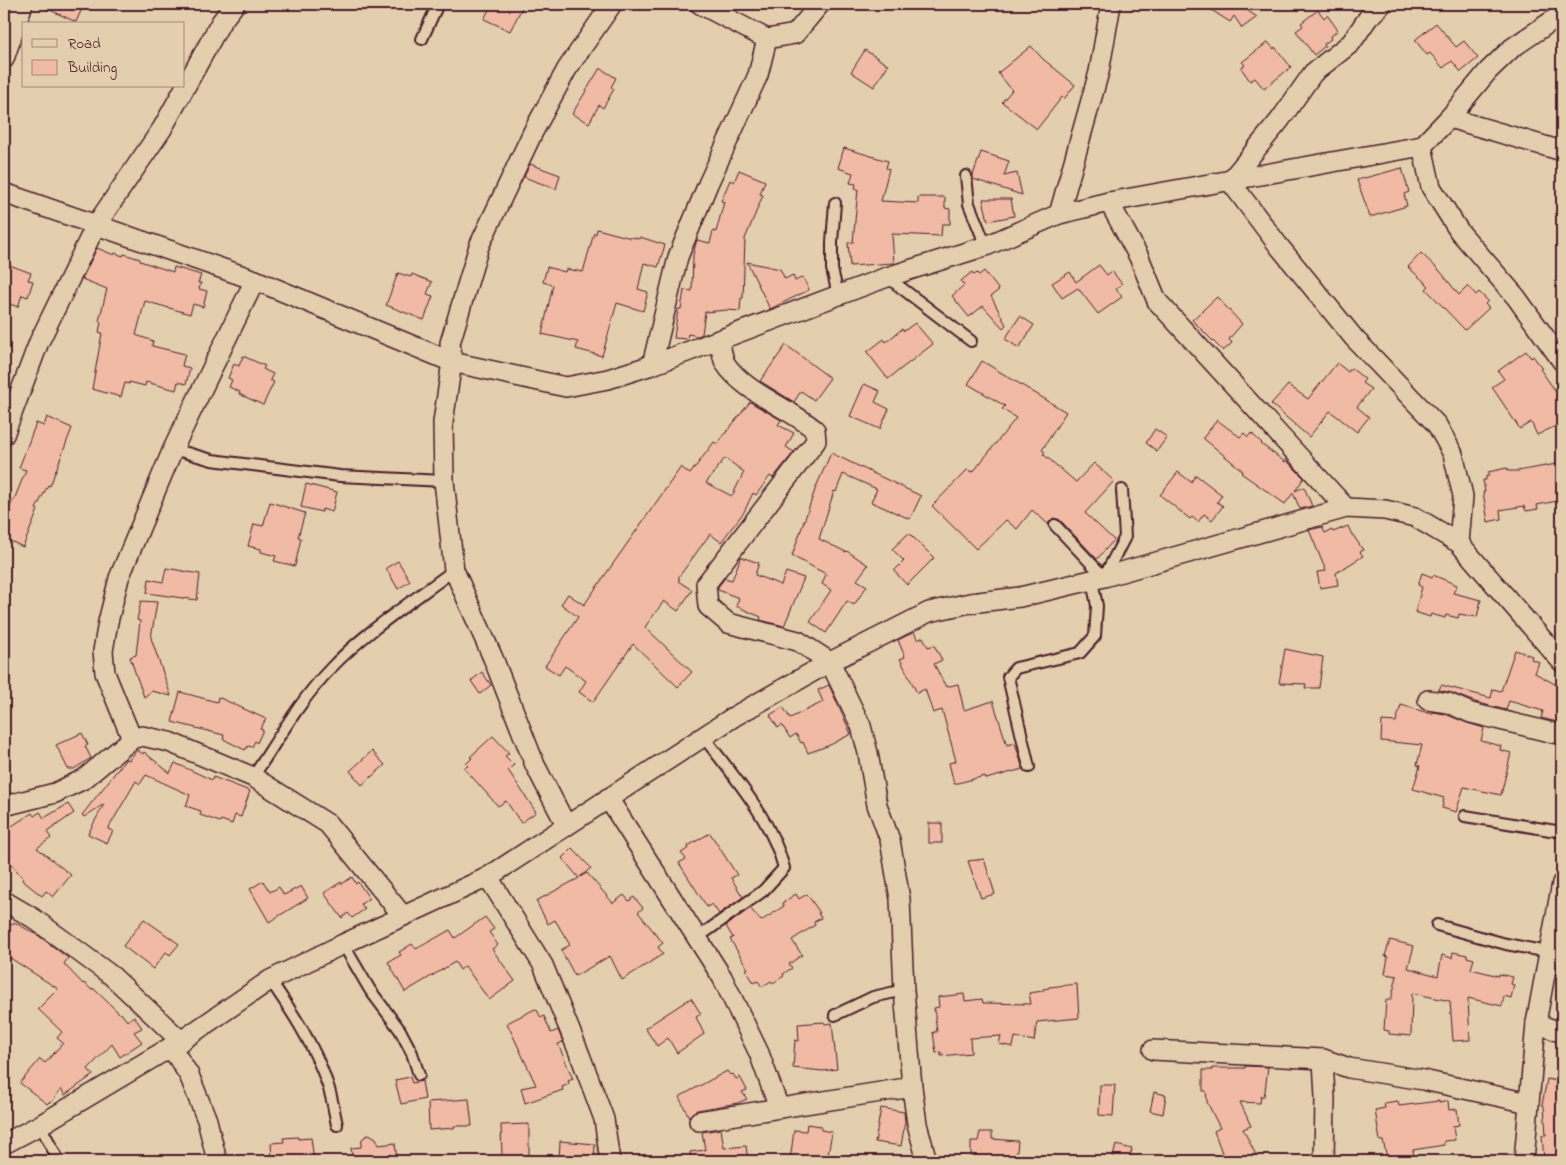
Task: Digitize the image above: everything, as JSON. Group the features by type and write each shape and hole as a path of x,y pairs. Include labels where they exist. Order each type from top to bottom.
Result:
{"street":[{"path":"4,59 23,4"},
{"path":"185,87 221,22 235,4"},
{"path":"566,825 535,764 493,658 454,570 444,481 443,422 452,362 450,343 479,246 532,132 567,70 612,4"},
{"path":"700,4 767,39 794,34 820,4"},
{"path":"1059,214 1099,72 1111,4"},
{"path":"1230,181 1280,120 1312,73 1351,43 1368,18 1382,4"},
{"path":"4,193 255,280 452,362 566,387 608,379 652,365 887,277 986,246 1059,214 1109,202 1422,146 1449,118 1488,71 1512,48 1562,14"},
{"path":"652,365 678,257 708,184 758,75 767,39"},
{"path":"4,435 39,342 96,226 162,129 185,88"},
{"path":"1449,118 1562,151"},
{"path":"1422,146 1431,187 1460,231 1516,297 1562,361"},
{"path":"1230,181 1278,245 1354,338 1437,425 1453,454 1464,496 1458,543"},
{"path":"1109,202 1139,257 1157,301 1346,508"},
{"path":"132,739 106,673 103,651 119,578 173,449 255,280"},
{"path":"719,340 724,361 735,375 777,406 803,419 815,430 816,441 706,584 708,606 728,623 798,642 830,662 861,726 878,805 890,840 900,899 904,990 912,1087 917,1124 927,1161"},
{"path":"4,1144 40,1125 176,1044 270,980 488,877 735,716 830,662 930,612 970,603 1020,597 1098,579 1346,508 1385,510 1415,517 1458,543 1562,662"},
{"path":"1428,700 1448,703 1472,713 1562,734"},
{"path":"4,806 55,793 84,779 132,739 142,736 168,742 252,777 328,824 403,916"},
{"path":"608,798 722,977 759,1054 779,1108"},
{"path":"488,877 543,965 604,1119 610,1161"},
{"path":"1524,1161 1536,1023 1562,883"},
{"path":"4,901 33,918 112,976 176,1044 207,1120 218,1161"},
{"path":"1536,1023 1562,1033"},
{"path":"1153,1050 1323,1059 1349,1068 1423,1080 1529,1103"},
{"path":"1323,1059 1325,1098 1324,1161"},
{"path":"699,1121 912,1087"}],"lane":[{"path":"422,39 438,4"},
{"path":"966,176 969,204 986,246"},
{"path":"835,204 832,269 838,296"},
{"path":"887,277 971,340"},
{"path":"173,449 212,460 340,476 444,481"},
{"path":"1029,768 1008,678 1016,668 1080,653 1095,636 1098,579 1125,537 1122,490"},
{"path":"1055,526 1098,579"},
{"path":"252,777 308,696 331,668 372,632 454,570"},
{"path":"697,938 763,891 784,868 780,852 755,805 703,736"},
{"path":"1465,816 1562,832"},
{"path":"1437,925 1506,944 1548,952"},
{"path":"343,944 370,990 400,1030 412,1053 419,1074"},
{"path":"270,980 291,1010 313,1048 328,1084 337,1125"},
{"path":"836,1015 872,997 904,990"},
{"path":"40,1125 59,1161"}],"building":[{"path":"37,4 84,4 76,22"},
{"path":"492,4 524,4 510,31 484,19"},
{"path":"1202,4 1242,4 1241,6 1257,17 1242,28 1234,16 1230,22"},
{"path":"1318,10 1324,18 1327,15 1338,30 1324,44 1325,46 1314,55 1296,31 1303,26 1301,23"},
{"path":"1436,23 1456,47 1464,41 1478,58 1461,72 1452,61 1443,68 1430,53 1427,55 1415,40"},
{"path":"1268,42 1274,49 1275,47 1291,67 1264,89 1255,78 1250,81 1241,68 1245,65 1242,62"},
{"path":"1031,46 1043,59 1075,85 1064,99 1062,97 1037,129 1002,102 1012,90 998,73"},
{"path":"865,50 888,65 874,87 851,72"},
{"path":"600,68 616,78 611,87 614,89 603,108 599,105 589,123 572,114"},
{"path":"844,148 888,161 886,168 889,169 881,201 918,203 918,197 945,197 945,208 950,209 950,224 942,224 941,236 892,234 894,263 850,266 848,243 853,242 858,189 855,189 856,184 850,183 853,173 838,168"},
{"path":"981,152 1009,161 1004,176 1017,173 1022,195 973,179"},
{"path":"530,164 560,175 556,189 524,177"},
{"path":"1402,168 1409,192 1404,194 1407,206 1370,217 1357,180"},
{"path":"739,170 765,181 760,194 763,195 745,239 743,298 741,298 740,311 705,312 702,334 698,336 688,334 687,339 674,338 678,309 681,309 684,290 692,291 693,255 697,240 710,243 713,231 716,232 724,202 721,201 730,180 734,182"},
{"path":"983,199 1011,199 1014,216 988,221"},
{"path":"597,229 631,238 639,239 640,237 665,245 658,267 644,263 638,289 648,292 643,311 617,303 602,356 576,349 578,342 542,334 553,285 543,282 547,267 565,272 566,269 583,272 594,233 596,234"},
{"path":"97,248 114,255 115,253 123,256 124,254 140,259 140,261 173,272 174,267 201,275 198,283 201,283 199,289 207,291 203,307 193,304 190,314 145,301 136,335 153,341 152,346 185,354 182,366 190,368 186,384 178,382 176,390 146,382 145,386 129,382 129,384 125,383 121,397 92,389 102,333 99,332 101,322 99,321 107,289 82,279"},
{"path":"1421,253 1440,271 1459,295 1468,286 1476,295 1479,292 1488,301 1485,304 1489,308 1465,330 1426,289 1429,286 1408,267"},
{"path":"747,262 780,269 785,279 793,275 795,281 803,277 809,290 770,309"},
{"path":"4,263 31,273 28,280 33,281 28,297 22,295 18,307 4,302"},
{"path":"1099,265 1107,275 1112,271 1122,284 1116,289 1122,297 1098,314 1078,288 1062,298 1052,283 1070,272 1076,282"},
{"path":"984,271 999,290 991,296 1006,325 1003,328 983,306 969,317 952,296 964,285 961,281 972,272 974,275 977,273 979,275"},
{"path":"398,273 411,277 412,274 432,282 427,294 433,296 424,320 386,305"},
{"path":"1217,297 1242,324 1229,339 1232,343 1223,351 1192,320"},
{"path":"1020,316 1034,325 1019,348 1005,339"},
{"path":"915,323 933,344 888,379 867,352 884,339 886,342 902,329 904,331"},
{"path":"786,345 830,378 814,400 801,391 794,402 760,381"},
{"path":"1526,351 1531,358 1533,356 1542,368 1540,369 1562,400 1562,423 1537,435 1531,422 1520,429 1492,387 1504,379 1498,371"},
{"path":"243,356 265,366 263,369 273,374 270,380 274,382 263,405 239,394 240,392 229,387 232,380 228,378 234,364 239,366"},
{"path":"982,361 1066,412 1042,450 1045,452 1043,454 1076,482 1094,463 1114,481 1085,513 1114,540 1097,559 1060,520 1053,518 1048,524 1032,510 1017,529 1006,520 976,549 932,506 967,470 973,472 1016,418 1002,409 1005,406 968,384"},
{"path":"1337,363 1348,372 1351,368 1365,379 1362,383 1371,389 1357,407 1369,417 1357,432 1330,411 1309,437 1271,404 1288,385 1308,399"},
{"path":"864,384 880,391 875,402 889,409 880,429 850,416"},
{"path":"750,402 781,420 778,425 794,433 786,447 794,452 773,478 770,476 756,495 753,493 744,512 721,542 710,534 678,578 680,579 678,581 692,590 678,611 664,601 645,627 692,672 678,687 633,644 593,702 579,692 586,681 565,666 559,675 545,666 578,617 561,604 568,594 584,605 681,467 690,474 714,442 717,444","holes":["725,458 744,472 732,496 706,483"]},
{"path":"47,417 72,428 50,486 48,485 36,509 38,510 23,547 4,538 8,523 4,520 26,470 19,468 36,423 44,426"},
{"path":"1217,420 1240,437 1244,433 1248,437 1251,433 1261,444 1285,462 1286,460 1304,478 1295,491 1304,487 1312,506 1300,509 1293,493 1285,504 1241,473 1243,471 1203,438"},
{"path":"1155,429 1167,437 1157,451 1146,443"},
{"path":"831,453 921,496 910,519 871,502 877,489 843,474 836,492 834,491 819,539 847,551 868,565 857,580 867,586 854,605 847,601 826,633 810,622 831,590 822,584 826,574 792,556 816,487"},
{"path":"1562,463 1562,500 1537,505 1538,509 1526,511 1524,506 1500,510 1501,519 1488,522 1483,480 1486,480 1486,476 1489,476 1488,472 1507,468 1508,471 1518,471"},
{"path":"1178,472 1191,482 1196,475 1222,495 1217,502 1223,506 1212,520 1204,514 1198,522 1192,517 1190,519 1160,495"},
{"path":"306,484 337,492 332,512 322,509 322,512 301,507"},
{"path":"270,502 305,513 298,537 301,538 295,566 274,561 276,556 261,552 261,549 248,546 254,524 263,526"},
{"path":"1348,526 1363,550 1360,552 1363,556 1336,573 1338,585 1320,588 1317,572 1326,571 1309,530 1322,527 1325,533"},
{"path":"909,533 934,558 907,585 894,571 904,561 892,549"},
{"path":"741,557 759,563 755,575 781,585 786,572 804,578 784,626 760,620 761,617 736,606 739,598 718,590 718,587 725,578 732,580"},
{"path":"398,561 410,581 398,589 386,568"},
{"path":"166,568 200,574 197,600 147,593 149,579 163,582"},
{"path":"1422,573 1432,577 1433,575 1457,585 1453,593 1481,600 1477,617 1459,614 1458,618 1446,615 1445,618 1431,614 1430,617 1415,612 1422,587 1418,585"},
{"path":"141,601 157,602 151,638 171,696 152,691 144,697 130,657 136,655 140,621 137,620"},
{"path":"914,632 918,640 923,637 928,647 934,645 942,660 934,664 946,687 958,684 964,710 993,701 1007,745 1015,743 1023,769 986,779 985,776 954,784 949,763 956,761 942,710 933,713 925,689 917,693 900,659 905,657 898,640"},
{"path":"1285,649 1323,657 1319,688 1305,688 1306,684 1279,683"},
{"path":"1515,650 1532,656 1531,659 1539,662 1535,673 1562,688 1562,723 1541,718 1543,711 1509,701 1506,710 1439,690 1441,685 1491,698 1493,689 1501,691"},
{"path":"482,672 491,685 480,694 471,681"},
{"path":"829,685 851,734 830,745 808,753 803,742 801,743 796,734 790,738 782,725 778,728 770,715 783,707 790,718 823,702 818,690"},
{"path":"180,692 217,702 218,697 266,719 260,729 263,730 257,743 255,741 252,747 248,746 245,750 223,739 224,735 172,722"},
{"path":"1401,705 1432,714 1433,712 1445,714 1484,728 1481,741 1501,746 1500,750 1511,753 1501,795 1464,787 1456,812 1442,808 1444,798 1413,789 1420,766 1417,765 1422,745 1381,741 1382,721 1396,722"},
{"path":"82,733 88,745 85,746 91,758 74,769 68,769 56,745"},
{"path":"493,736 509,753 505,756 514,765 508,770 536,812 521,823 506,801 498,806 464,768 468,766 466,764 472,758 470,757"},
{"path":"137,750 143,754 144,752 170,773 175,763 212,780 213,777 250,791 241,817 235,815 232,824 200,815 201,811 186,806 190,795 146,775 140,784 136,781 108,829 113,831 107,843 88,834 104,804 84,817 82,815 126,759 129,760"},
{"path":"372,751 385,765 362,785 350,771"},
{"path":"68,804 74,813 47,832 51,838 37,848 71,875 53,897 46,891 42,896 22,880 23,878 4,856 4,831 32,813 34,816 40,812 44,818"},
{"path":"929,823 942,823 942,843 929,843"},
{"path":"710,833 737,875 731,878 743,897 719,914 712,904 707,907 679,863 686,859 681,853 689,848 688,846"},
{"path":"572,848 591,868 580,877 587,873 613,903 624,895 629,901 634,897 643,908 638,912 663,943 658,947 663,954 622,980 610,956 575,976 561,950 570,945 555,920 548,924 536,901 579,878 562,858"},
{"path":"984,859 995,894 981,898 968,861"},
{"path":"352,877 356,884 358,882 369,898 361,904 365,909 352,918 348,913 342,918 324,893"},
{"path":"263,881 270,892 279,887 284,895 301,886 308,898 269,922 250,889"},
{"path":"796,894 799,899 807,894 820,913 818,913 821,918 814,922 815,925 792,940 802,955 789,964 792,968 773,983 771,981 762,987 758,981 754,983 746,970 748,969 730,939 733,938 726,926 750,908 761,921 784,906 782,903"},
{"path":"485,917 494,929 489,932 498,945 492,949 515,981 489,1000 465,966 460,970 455,962 405,992 388,962 401,955 399,952 412,944 416,949 450,930 455,938"},
{"path":"144,919 179,944 170,955 166,952 153,969 123,946"},
{"path":"4,921 12,925 14,922 39,936 68,958 64,964 83,984 92,990 93,988 121,1013 127,1021 134,1016 142,1028 134,1032 142,1042 120,1057 112,1044 88,1069 93,1075 65,1095 61,1089 51,1103 47,1104 20,1083 40,1059 45,1063 63,1043 57,1038 62,1032 38,1009 58,989 4,954"},
{"path":"1390,940 1414,946 1408,968 1438,976 1442,955 1452,958 1453,952 1467,955 1467,957 1474,959 1471,969 1499,976 1499,974 1513,977 1511,984 1514,985 1511,998 1504,996 1502,1006 1468,998 1470,1040 1453,1041 1450,1001 1412,993 1411,1036 1389,1034 1389,1031 1384,1030 1386,1000 1391,1000 1397,976 1385,974 1388,957 1385,956"},
{"path":"1077,984 1079,1018 1037,1022 1034,1041 1015,1037 1013,1047 999,1044 1001,1036 970,1038 971,1053 941,1056 941,1052 936,1053 933,1032 937,1032 934,1008 939,1007 938,997 964,994 965,1001 982,999 983,1003 1031,1004 1029,993 1043,991 1043,989 1049,987"},
{"path":"691,998 701,1014 696,1017 704,1034 677,1053 668,1038 657,1046 645,1028"},
{"path":"535,1009 541,1018 544,1016 551,1033 558,1030 563,1042 558,1044 573,1079 568,1081 569,1084 562,1087 563,1090 525,1103 521,1088 536,1085 507,1023"},
{"path":"824,1022 825,1024 832,1023 837,1069 823,1071 793,1068 795,1040 799,1041 798,1024"},
{"path":"1245,1066 1268,1067 1264,1096 1261,1096 1260,1103 1240,1102 1251,1126 1243,1129 1259,1161 1225,1161 1214,1131 1220,1128 1207,1102 1206,1091 1203,1091 1203,1070 1212,1070 1212,1068 1245,1068"},
{"path":"727,1071 730,1075 733,1074 736,1079 740,1077 747,1090 742,1092 747,1099 738,1103 697,1110 689,1117 679,1097"},
{"path":"410,1077 412,1083 422,1081 425,1099 401,1104 395,1080"},
{"path":"1547,1079 1562,1082 1562,1161 1544,1160 1542,1135 1546,1135 1544,1106 1542,1105"},
{"path":"1100,1085 1115,1085 1113,1116 1099,1115"},
{"path":"1154,1092 1166,1095 1163,1114 1150,1111"},
{"path":"469,1099 472,1126 454,1126 454,1128 429,1130 428,1102"},
{"path":"1398,1101 1399,1106 1448,1101 1449,1110 1457,1109 1459,1125 1453,1126 1455,1140 1444,1141 1444,1145 1413,1150 1414,1157 1388,1161 1383,1141 1380,1141 1375,1110 1385,1108 1384,1103"},
{"path":"881,1108 904,1112 905,1122 901,1146 875,1142"},
{"path":"529,1124 529,1155 521,1155 522,1160 507,1160 507,1157 502,1157 501,1125"},
{"path":"807,1124 821,1126 821,1130 832,1132 827,1161 790,1161 794,1130 806,1131"},
{"path":"721,1129 724,1148 746,1146 748,1161 691,1161 690,1152 705,1150 702,1132"},
{"path":"980,1132 992,1132 992,1139 1018,1141 1016,1161 971,1160 971,1141 978,1141"},
{"path":"369,1134 376,1138 379,1145 395,1143 397,1161 353,1161 351,1148 361,1147 362,1139"},
{"path":"298,1137 298,1139 311,1138 314,1159 272,1161 271,1143 284,1142 283,1138"},
{"path":"560,1141 595,1144 594,1161 559,1161"},
{"path":"1116,1145 1132,1149 1129,1161 1112,1161"}]}
